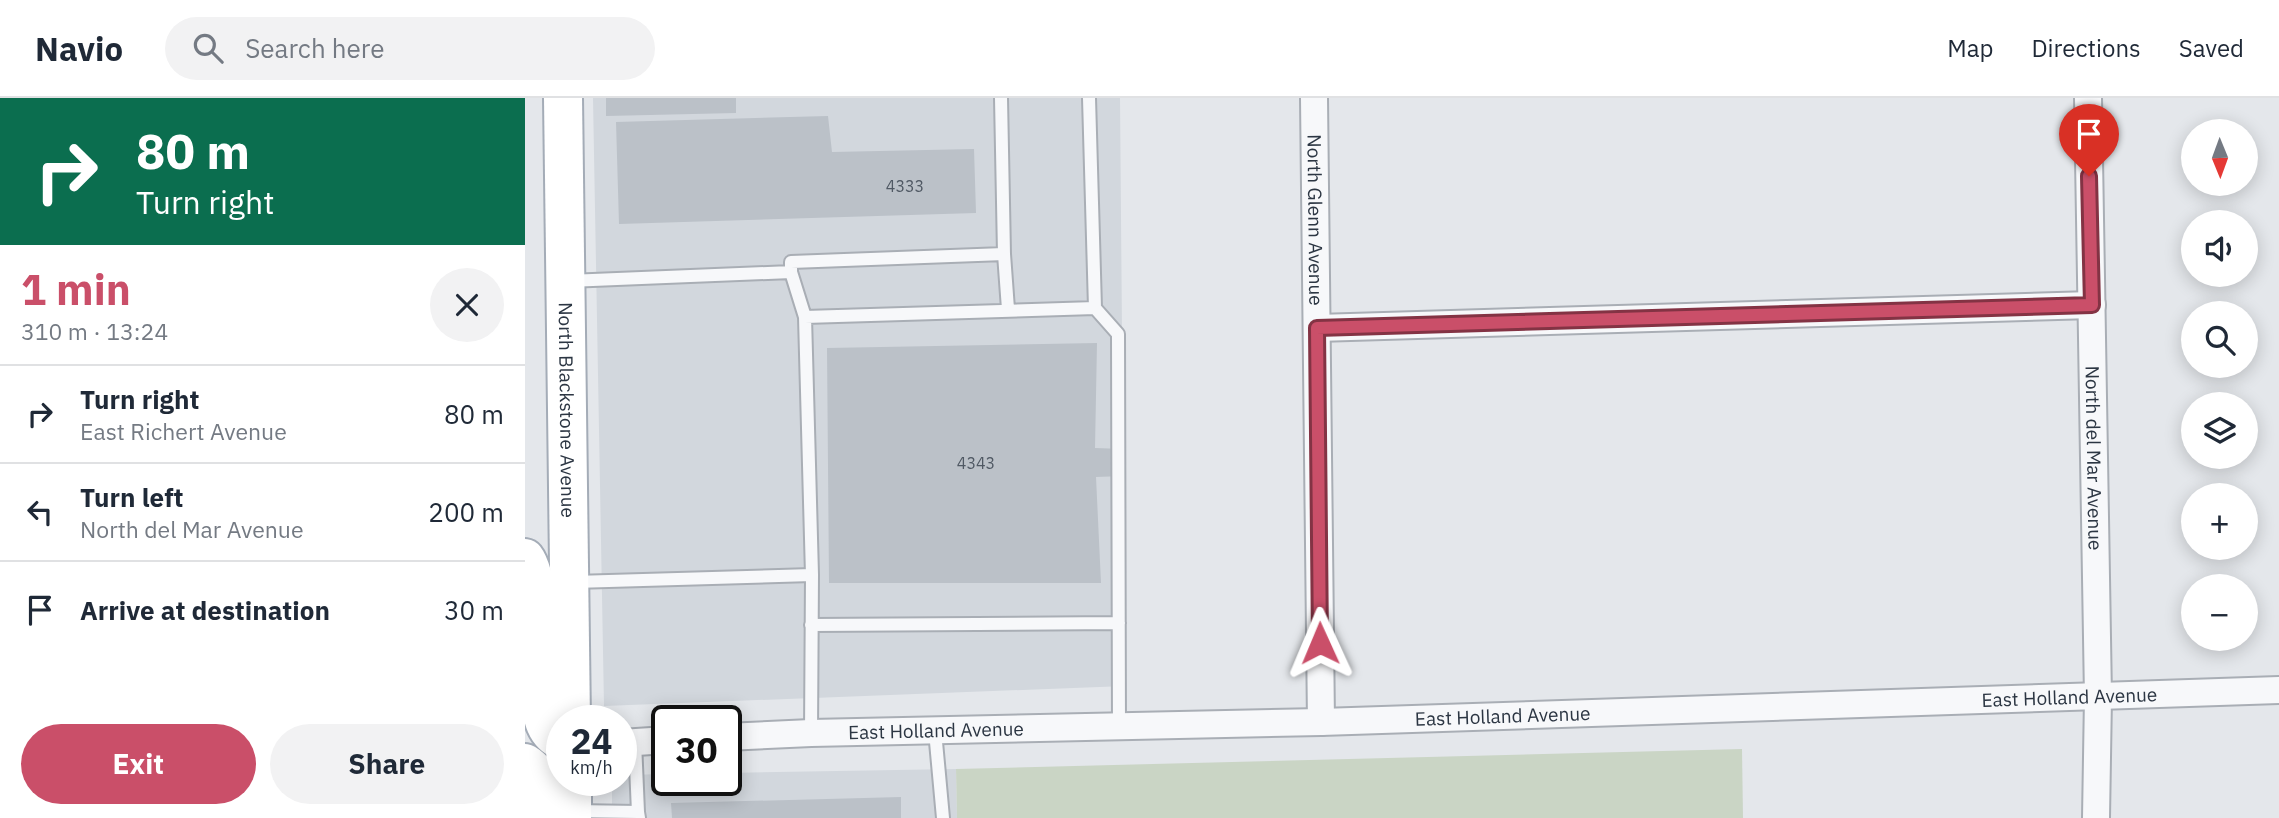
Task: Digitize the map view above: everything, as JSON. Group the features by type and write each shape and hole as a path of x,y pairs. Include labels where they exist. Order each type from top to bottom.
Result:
{"main road":[{"name":"North Blackstone Avenue","path":"563,98 571,705"},
{"path":"525,558 530,565 536,593 540,701 546,726"},
{"path":"525,763 538,772 544,792 565,807"}],"street":[{"name":"North Glenn Avenue","path":"1314,98 1321,722"},
{"name":"North del Mar Avenue","path":"2088,98 2098,697 2096,818"},
{"path":"1317,328 2092,305"},
{"name":"East Holland Avenue","path":"742,736 1321,722 2279,690"}],"lane":[{"path":"1001,98 1004,254 1008,309"},
{"path":"1089,98 1095,308 1118,334 1119,728"},
{"path":"811,733 812,575 805,317 791,272 791,262 1004,254"},
{"path":"565,281 791,272"},
{"path":"805,317 1095,308"},
{"path":"569,582 812,575"},
{"path":"811,625 1119,623"},
{"path":"935,732 943,818"},
{"path":"565,807 639,815 636,796"}],"shaded area":[{"path":"593,98 1120,98 1125,686 604,705"},
{"path":"956,769 957,818 612,818 612,796 637,796 637,775 651,774 651,796 742,796 742,773"}],"green space":[{"path":"1742,749 1743,818 957,818 956,769"}],"building":[{"path":"606,98 736,98 736,113 606,116"},
{"path":"828,116 832,152 974,149 976,213 619,224 616,122"},
{"path":"1097,343 1095,448 1123,449 1123,476 1096,477 1101,583 829,583 827,348"},
{"path":"901,797 901,818 672,818 671,803"}],"route":[{"path":"1320,643 1317,328 2092,305 2089,176"}]}
